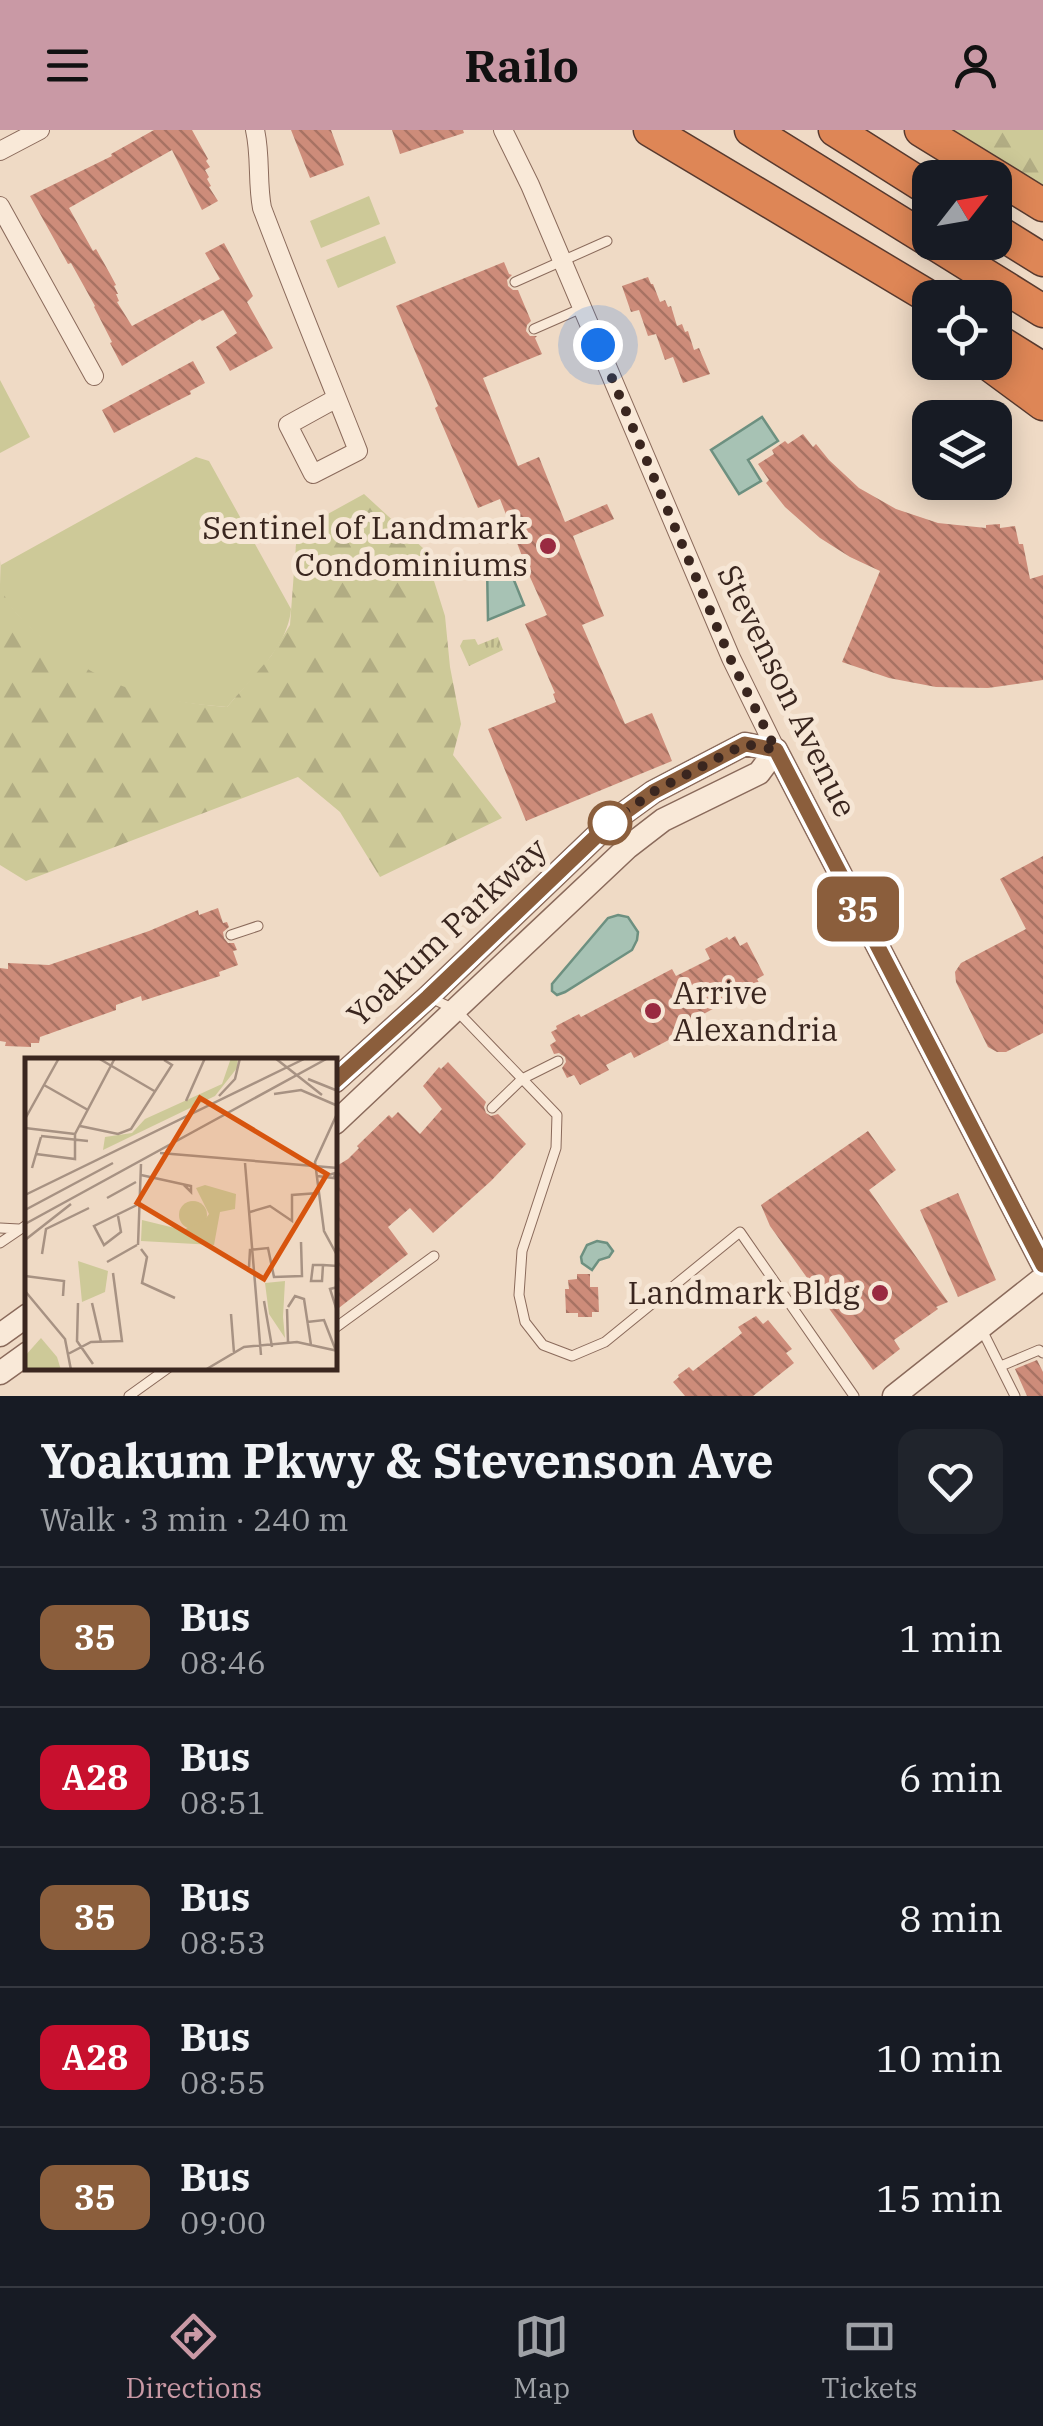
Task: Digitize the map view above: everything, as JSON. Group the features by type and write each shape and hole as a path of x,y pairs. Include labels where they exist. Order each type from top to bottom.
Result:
{"highway":[{"path":"650,130 912,287"},
{"path":"751,130 912,230"},
{"path":"835,130 912,179"},
{"path":"921,130 1043,205"},
{"path":"1012,241 1043,260"},
{"path":"960,260 1043,311"},
{"path":"1012,349 1043,368"},
{"path":"1010,380 1043,404"}],"street":[{"path":"0,152 40,130"},
{"path":"255,130 262,208 337,398"},
{"name":"Stevenson Avenue","path":"503,130 530,185 730,658 1043,1265"},
{"path":"0,206 94,376"},
{"name":"Yoakum Parkway","path":"338,1078 609,824 653,792 745,744 776,750 759,773 664,820 628,847 338,1121"},
{"path":"894,1396 1043,1278"},
{"path":"0,1335 25,1317"},
{"path":"0,1373 25,1355"}],"lane":[{"path":"515,282 608,240"},
{"path":"534,328 582,308"},
{"path":"231,935 258,926"},
{"path":"428,997 456,1010 557,1115 556,1148 522,1251 519,1295 525,1322 543,1346 572,1356 605,1342 740,1232 854,1396"},
{"path":"492,1108 522,1079 558,1061"},
{"path":"0,1228 23,1227"},
{"path":"0,1243 23,1227"},
{"path":"338,1326 434,1256"},
{"path":"981,1328 1016,1396"},
{"path":"1001,1366 1032,1351 1043,1352"},
{"path":"129,1396 164,1371"}],"green space":[{"path":"923,130 1043,130 1043,193 1012,177 1012,160 980,160"},
{"path":"369,196 380,224 321,248 310,221"},
{"path":"385,236 396,263 338,288 326,260"},
{"path":"0,380 30,437 0,453"},
{"path":"196,457 209,461 291,609 276,649 227,707 159,698 106,680 35,632 19,617 1,589 1,565"},
{"path":"364,494 424,549 445,616 461,724 453,755 502,818 380,877 340,812 298,777 26,881 0,865 0,560 2,590 11,605 35,631 70,658 132,690 227,707 271,656 290,625 297,531"},
{"path":"498,637 503,650 469,666 460,646 463,640 475,639 478,645"}],"shaded area":[{"path":"762,417 778,441 748,460 761,481 739,494 711,450"},
{"path":"505,558 524,605 488,620 487,565"},
{"path":"628,917 638,932 632,950 565,992 557,995 552,991 552,984 608,918"},
{"path":"607,1243 613,1251 592,1270 582,1263 581,1257 587,1245"}],"building":[{"path":"154,130 192,130 208,159 207,179 218,201 202,210 172,150 69,208 116,285 117,302 132,326 220,279 205,253 224,243 253,296 247,302 273,348 230,371 216,347 237,333 223,310 200,319 122,366 95,306 30,196 112,156"},
{"path":"291,130 331,130 344,165 310,178"},
{"path":"392,130 463,130 464,133 400,154"},
{"path":"504,262 512,275 508,286 518,290 531,321 526,331 537,336 542,354 483,378 518,466 539,457 565,522 607,504 614,519 573,536 604,616 582,625 625,724 652,713 672,761 526,821 488,729 556,702 525,624 547,615 500,499 478,508 396,306"},
{"path":"648,277 660,302 665,300 671,306 677,326 682,324 688,331 694,350 699,348 710,374 683,383 673,357 665,360 656,334 648,336 639,310 631,312 622,286"},
{"path":"193,361 205,383 114,433 102,410"},
{"path":"803,434 859,488 896,509 938,523 986,528 1000,524 1000,528 1015,526 1030,579 1043,575 1043,680 988,688 936,687 889,678 842,662 880,571 820,538 785,507 766,483 769,480 758,464 785,441 788,444"},
{"path":"1043,856 1043,1033 1006,1052 997,1052 988,1047 956,982 955,972 961,963 1026,929 1000,879"},
{"path":"218,908 223,923 227,922 229,927 223,932 224,938 234,943 238,965 219,972 220,976 142,1001 141,996 116,1005 116,1010 40,1037 39,1043 31,1043 31,1047 5,1046 6,1042 0,1041 0,968 8,969 8,963 49,965 198,910 199,915"},
{"name":"Arrive Alexandria","path":"735,936 740,946 747,942 764,975 757,979 763,990 734,1005 731,999 689,1022 692,1028 634,1058 631,1052 606,1065 609,1070 580,1085 574,1075 567,1078 562,1068 565,1057 554,1054 550,1045 556,1041 551,1032 556,1026 672,969 676,976 710,959 705,949"},
{"path":"448,1062 486,1102 486,1113 498,1114 526,1144 433,1233 410,1208 388,1227 408,1254 338,1309 338,1165 389,1115 392,1118 398,1112 420,1134 442,1109 423,1086"},
{"path":"868,1131 896,1170 869,1190 948,1302 894,1340 900,1349 873,1370 770,1226 761,1205"},
{"path":"958,1193 996,1280 958,1297 920,1210"},
{"path":"577,1274 590,1274 590,1287 598,1287 599,1312 592,1312 592,1317 566,1313 565,1289 569,1289 568,1280 577,1279"},
{"path":"756,1316 763,1324 768,1320 792,1349 786,1353 794,1363 753,1396 685,1396 673,1382 678,1375 689,1367 693,1371 742,1333 738,1327"},
{"path":"1037,1360 1043,1372 1043,1396 1027,1396 1015,1369"}],"bus line":[{"name":"35","path":"338,1078 609,824 653,792 745,744 776,750 1043,1265"}],"place":[{"name":"Sentinel of Landmark Condominiums","path":"548,546"},
{"name":"Arrive Alexandria","path":"653,1011"},
{"name":"Landmark Bldg","path":"880,1293"}],"route":[{"path":"598,345 730,658 776,750 745,744 653,792 610,823"}]}
